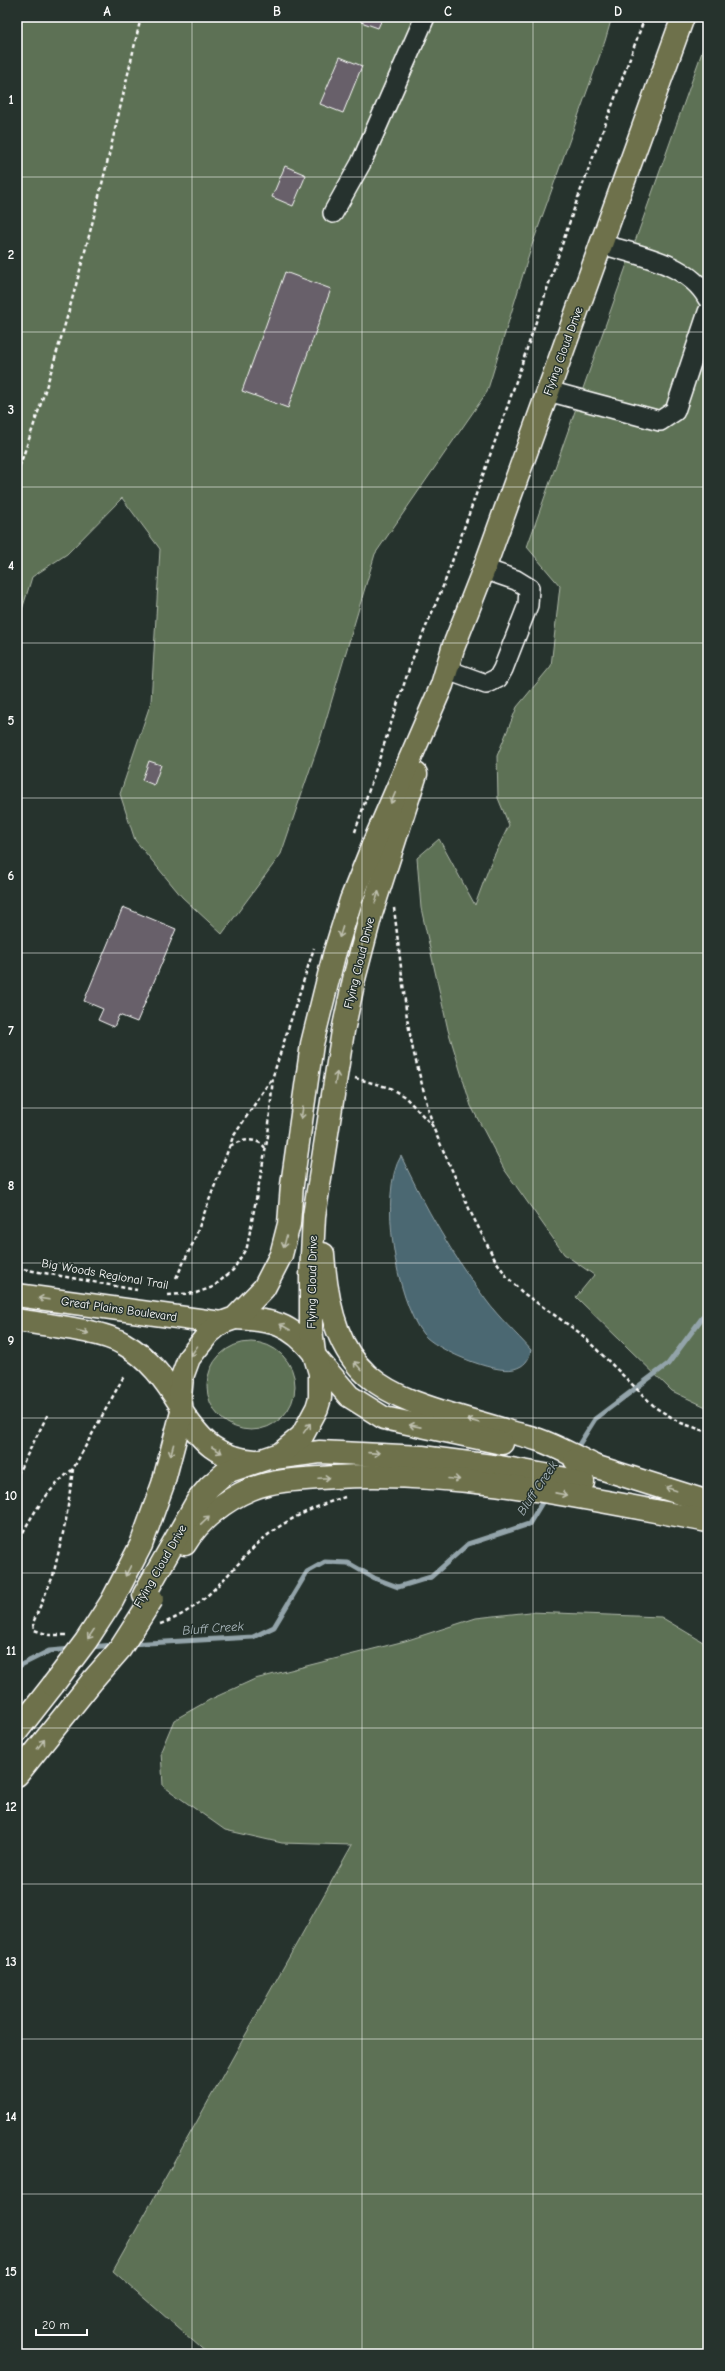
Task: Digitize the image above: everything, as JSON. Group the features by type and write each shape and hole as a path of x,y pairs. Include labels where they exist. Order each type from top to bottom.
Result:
{"main road":[{"name":"Flying Cloud Drive","path":"148,1597 203,1493 226,1472 280,1454 294,1442 313,1419 320,1398 320,1373 311,1329 310,1275 314,1216 332,1109 336,1075 347,1014 361,952 400,829 453,648 484,569 683,17"},
{"name":"Flying Cloud Drive","path":"17,1731 86,1641 112,1601 141,1544 152,1517 181,1408 182,1377 189,1358 209,1333 228,1321 264,1288 281,1255 289,1224 294,1171 312,1044 334,955 351,900 445,677"},
{"path":"332,1109 322,1246 330,1306 344,1346 363,1372 378,1385 393,1394 415,1404 509,1438"},
{"name":"Great Plains Boulevard","path":"17,1295 228,1321"},
{"path":"17,1320 70,1329 125,1344 141,1355 155,1369 195,1432 214,1449 238,1459 261,1460 320,1452 422,1456 498,1475 708,1521"},
{"path":"228,1321 264,1320 279,1323 297,1334 349,1396 384,1418 509,1438 540,1440 589,1463 708,1502"},
{"path":"17,1775 92,1680 120,1649 148,1597 187,1540 204,1521 236,1496 252,1488 276,1482 346,1476 426,1477 498,1475"}],"lane":[{"path":"333,214 361,163 425,17"},
{"path":"601,244 649,258 680,272 702,287 708,299"},
{"path":"548,391 660,420 675,411 708,312"},
{"path":"445,677 486,684 498,678 503,669 528,605 529,588 516,580 484,569"}],"path":[{"path":"17,473 50,378 70,305 112,142 141,17"},
{"path":"353,839 412,660 444,584 509,402 576,203 645,17"},
{"path":"393,904 407,1018 413,1050 432,1126 471,1213 494,1258 507,1277 523,1293 580,1333 656,1408 681,1422 708,1432"},
{"path":"273,1076 316,943"},
{"path":"336,1075 390,1088 405,1097 420,1111 432,1126"},
{"name":"Big Woods Regional Trail","path":"176,1278 193,1243 229,1146 245,1116 273,1076"},
{"name":"Big Woods Regional Trail","path":"160,1294 187,1294 204,1290 220,1282 238,1264 249,1239 265,1148 272,1100 273,1076"},
{"path":"229,1146 237,1142 247,1140 258,1142 265,1148"},
{"name":"Big Woods Regional Trail","path":"17,1268 85,1279 145,1292"},
{"path":"72,1635 42,1634 36,1631 33,1626 53,1576 66,1520 73,1469 124,1376"},
{"path":"17,1475 48,1414"},
{"path":"17,1545 31,1517 56,1483 73,1469"},
{"path":"153,1627 171,1620 196,1607 270,1534 318,1505 348,1496"}],"green space":[{"path":"17,17 612,17 605,41 532,245 487,392 375,554 320,740 281,854 222,934 182,897 135,840 120,794 151,702 160,549 122,498 67,554 32,577 17,626"},
{"path":"708,35 708,1408 672,1391 576,1297 594,1275 564,1254 504,1169 471,1106 448,1030 421,908 417,858 439,839 475,905 491,862 509,825 498,798 497,756 517,707 551,666 560,586 527,547"},
{"path":"251,1342 268,1345 282,1355 292,1369 295,1386 292,1403 282,1417 268,1427 251,1430 234,1427 220,1417 210,1403 207,1386 210,1369 220,1355 234,1345"},
{"path":"530,1612 661,1617 708,1645 708,2354 208,2354 113,2271 352,1845 282,1843 225,1830 163,1786 161,1751 174,1720 211,1699 255,1679 405,1641 476,1618"}],"water":[{"path":"401,1156 429,1212 462,1266 491,1307 531,1350 528,1360 521,1366 514,1369 505,1370 493,1368 452,1353 440,1347 423,1334 413,1318 398,1272 393,1246 391,1220 391,1195 394,1173"}],"building":[{"path":"363,17 383,17 378,28 361,22"},
{"path":"340,57 362,66 343,113 320,104"},
{"path":"285,166 306,175 293,206 272,197"},
{"path":"285,272 331,289 288,408 242,391"},
{"path":"149,761 161,765 154,785 142,780"},
{"path":"123,907 176,929 137,1022 119,1015 114,1027 98,1020 103,1009 84,1001"}],"waterway":[{"name":"Bluff Creek","path":"575,1451 595,1419 668,1364 708,1310"},
{"name":"Bluff Creek","path":"130,1644 253,1637 274,1627 307,1572 325,1562 348,1563 374,1578 398,1587 431,1577 468,1544 529,1524 546,1496"},
{"name":"Bluff Creek","path":"90,1647 114,1645"},
{"name":"Bluff Creek","path":"17,1667 49,1651 72,1649"}]}
